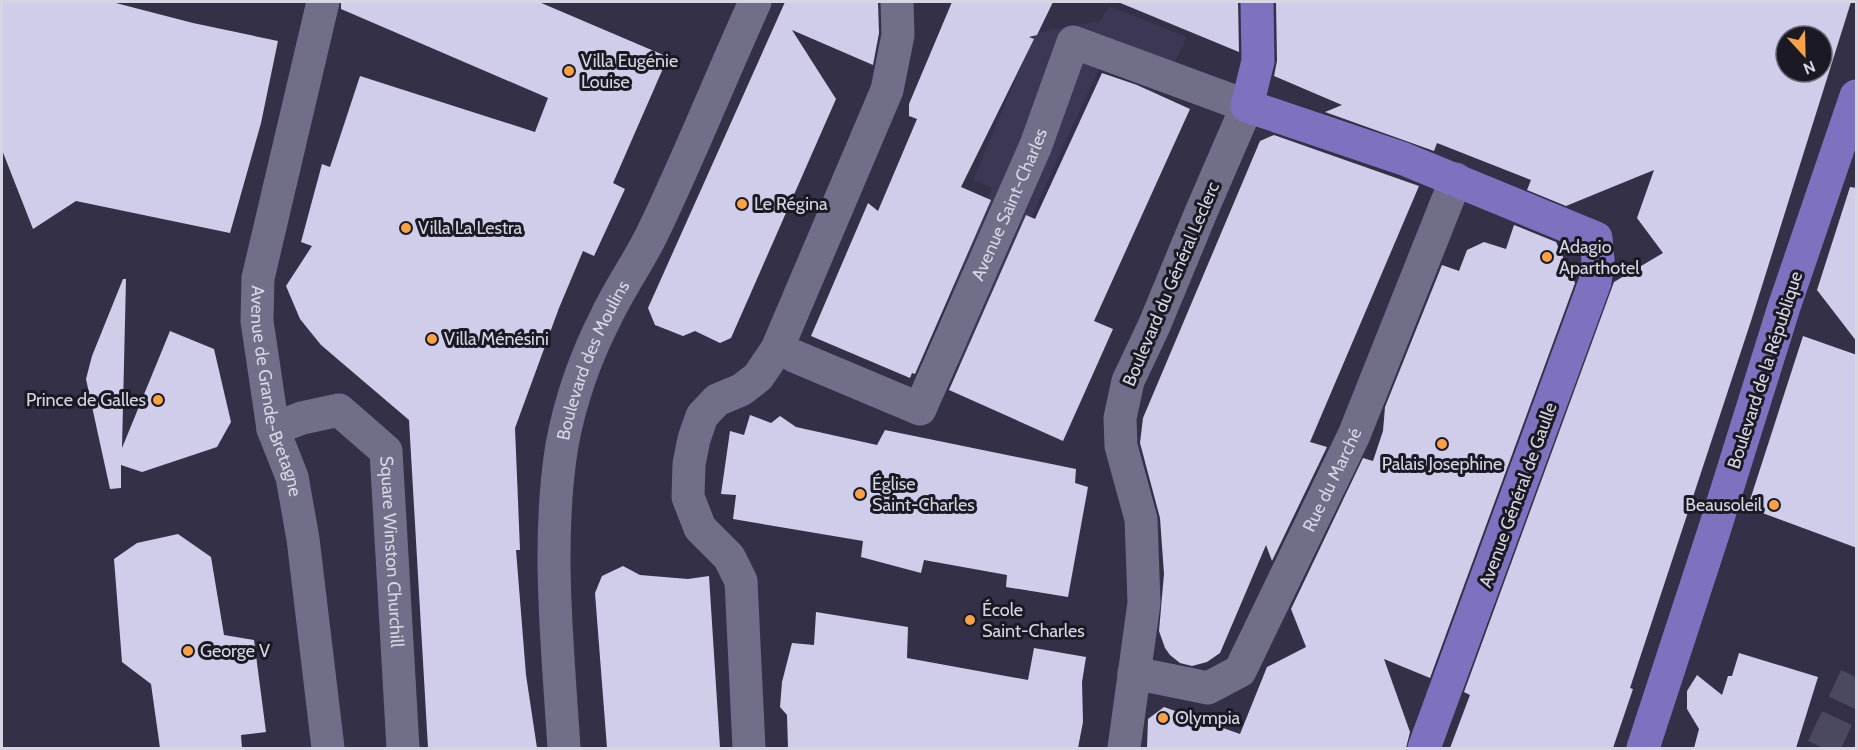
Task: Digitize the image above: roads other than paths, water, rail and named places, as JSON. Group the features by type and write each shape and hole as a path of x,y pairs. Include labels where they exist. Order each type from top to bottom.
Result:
{"main road":[{"name":"Boulevard du Général Leclerc","path":"1247,105 1258,61 1257,2"},
{"name":"Boulevard de la République","path":"1643,748 1784,307 1857,96"},
{"path":"1247,105 1456,179"},
{"name":"Avenue Général de Gaulle","path":"1424,748 1595,282 1598,260 1596,238 1456,179"}],"street":[{"name":"Avenue de Grande-Bretagne","path":"323,2 258,278 257,321 273,429 292,477 294,488 310,594 328,748"},
{"name":"Boulevard des Moulins","path":"564,748 555,565 562,444 590,354 605,317 655,228 755,2"},
{"path":"749,748 741,581 729,557 700,528 688,497 689,464 702,416 717,400 741,390 758,377 777,350 887,90 897,35 897,2"},
{"name":"Avenue Saint-Charles","path":"794,356 920,409 1032,155 1073,42 1247,105"},
{"name":"Boulevard du Général Leclerc","path":"1124,748 1144,603 1141,519 1121,446 1120,418 1128,381 1154,326 1247,105"},
{"name":"Rue du Marché","path":"1134,673 1208,688 1240,670 1354,435 1456,179"},
{"name":"Square Winston Churchill","path":"273,429 302,418 339,410 386,451 403,748"}],"tunnel":[{"path":"1823,748 1856,677"}],"place":[{"name":"Villa Eugénie Louise","path":"569,71"},
{"name":"Le Régina","path":"742,204"},
{"name":"Villa La Lestra","path":"406,228"},
{"name":"Adagio Aparthotel","path":"1547,257"},
{"name":"Villa Ménésini","path":"432,339"},
{"name":"Prince de Galles","path":"158,400"},
{"name":"Palais Josephine","path":"1442,444"},
{"name":"Église Saint-Charles","path":"860,494"},
{"name":"Beausoleil","path":"1774,505"},
{"name":"École Saint-Charles","path":"970,620"},
{"name":"George V","path":"188,651"},
{"name":"Olympia","path":"1163,718"}]}
